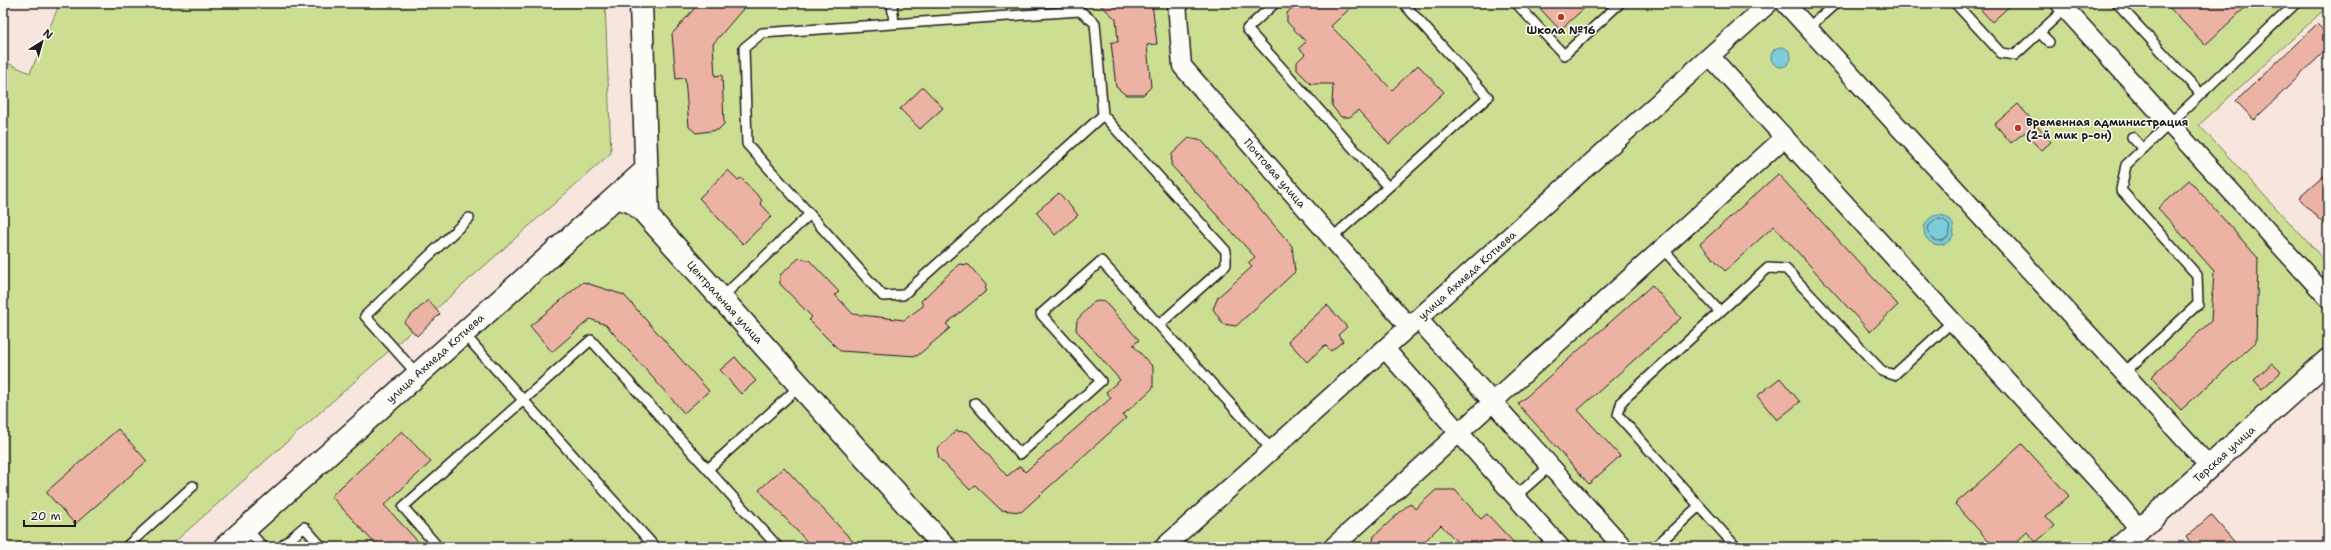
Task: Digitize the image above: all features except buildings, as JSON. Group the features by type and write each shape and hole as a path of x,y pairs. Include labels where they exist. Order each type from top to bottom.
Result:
{"street":[{"path":"641,3 648,216"},
{"name":"Почтовая улица","path":"1177,3 1182,66 1332,238 1413,323 1493,401 1623,547"},
{"name":"улица Ахмеда Котиева","path":"1164,547 1769,3"},
{"path":"1785,3 2210,466"},
{"path":"2065,5 2170,124 2328,298"},
{"path":"1710,56 2112,496 2140,530"},
{"path":"1333,547 1785,137"},
{"name":"улица Ахмеда Котиева","path":"225,547 463,332 646,170"},
{"name":"Центральная улица","path":"616,197 635,204 648,216 945,547"},
{"path":"1385,349 1560,547"},
{"name":"Терская улица","path":"2120,547 2328,360"}],"lane":[{"path":"892,3 894,24"},
{"path":"1276,3 1247,29 1388,188"},
{"path":"1332,238 1488,97 1402,3"},
{"path":"1516,3 1564,55 1620,3"},
{"path":"1808,28 1836,3"},
{"path":"1955,3 2001,53 2015,54 2065,5"},
{"path":"2117,3 2201,94"},
{"path":"2124,373 2198,304 2197,275 2121,190 2126,165 2296,3"},
{"path":"1103,116 904,295 883,296 747,144 744,48 762,33 1080,11 1096,23 1103,116 1226,251 1226,265 1160,325"},
{"path":"2039,32 2049,42"},
{"path":"2132,137 2143,149"},
{"path":"721,298 810,214"},
{"path":"417,374 365,316 469,218"},
{"path":"1662,248 1720,312"},
{"path":"975,403 1020,454 1101,381 1041,314 1101,261 1272,450"},
{"path":"1736,547 1618,415 1622,401 1768,268 1786,269 1882,371 1894,375 1952,322"},
{"path":"463,332 655,547"},
{"path":"438,547 403,507 591,340 778,547"},
{"path":"708,469 800,386"},
{"path":"1516,496 1550,466"},
{"path":"126,547 193,486"},
{"path":"1655,547 1699,506"},
{"path":"281,547 304,527 322,547"},
{"path":"246,528 263,547"}],"green space":[{"path":"60,3 605,3 611,153 169,547 3,547 3,61 30,73"},
{"path":"641,3 2328,3 2328,6 2199,125 2328,264 2328,360 2120,547 225,547 646,170"}],"water":[{"path":"1781,47 1788,50 1791,57 1788,64 1781,67 1774,64 1771,57 1774,50"},
{"path":"1939,215 1945,216 1953,224 1953,236 1945,244 1939,245 1933,244 1925,236 1924,230 1925,224 1933,216"}],"place":[{"name":"Школа №16","path":"1561,17"},
{"name":"Временная администрация (2-й мик р-он)","path":"2018,128"}]}
